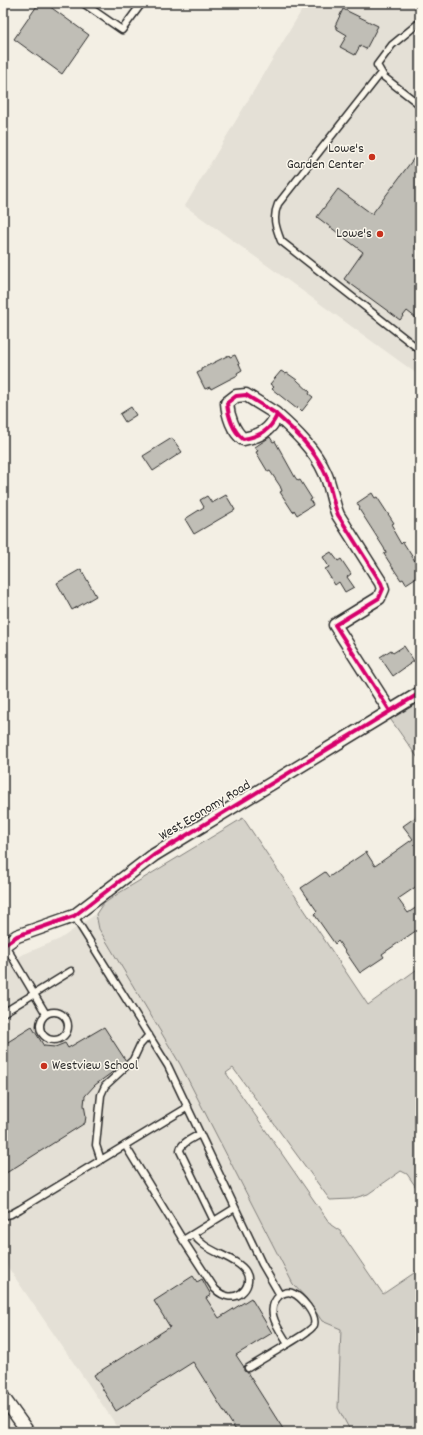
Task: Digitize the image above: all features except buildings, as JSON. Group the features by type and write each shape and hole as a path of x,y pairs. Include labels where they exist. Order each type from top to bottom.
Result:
{"street":[{"path":"277,415 299,434 322,466 326,474 333,504 338,514 381,583 383,589 379,598 334,625 390,711"},
{"name":"West Economy Road","path":"4,945 17,936 74,916 154,855 420,693"},
{"path":"3,1396 28,1432"}],"lane":[{"path":"83,3 122,30 142,3"},
{"path":"420,22 392,45 377,65 384,77 420,105"},
{"path":"381,73 278,204 275,211 275,224 281,241 420,350"},
{"path":"74,916 168,1066 262,1264 280,1295"},
{"path":"4,945 46,1014"},
{"path":"3,1013 71,971"},
{"path":"51,1012 60,1013 67,1019 67,1033 60,1040 50,1040 46,1038 40,1030 40,1021 46,1014 51,1012"},
{"path":"101,1160 96,1145 101,1095 105,1086 133,1060 140,1045 149,1035"},
{"path":"3,1216 20,1209 188,1107"},
{"path":"200,1134 183,1145 180,1148 180,1151 214,1221"},
{"path":"125,1145 215,1289 226,1297 233,1298 243,1292 248,1281 248,1274 242,1267 204,1245 193,1234"},
{"path":"183,1240 235,1208"},
{"path":"248,1368 288,1344 312,1329 314,1318 307,1306 298,1296 286,1292 275,1300 272,1307 275,1323 288,1344"}],"shaded area":[{"path":"306,3 420,3 420,376 185,206"},
{"path":"420,693 420,761 386,713"},
{"path":"243,818 368,1005 420,967 420,1193 407,1174 401,1171 368,1194 351,1199 330,1200 233,1068 226,1073 331,1225 340,1231 383,1294 420,1269 420,1432 351,1432 338,1408 341,1329 322,1321 307,1299 293,1284 180,1064 99,929 96,914 102,905 119,893"},
{"path":"96,914 99,929 180,1064 293,1284 307,1299 322,1321 341,1329 338,1408 351,1432 121,1432 3,1260 3,966 24,954 60,939"}],"cycle path":[{"path":"277,415 268,429 264,432 243,439 236,432 227,403 236,396 246,395 275,413 304,441 321,465 327,478 338,515 381,583 383,589 379,598 335,625 390,711"},
{"path":"3,946 17,936 74,916 154,855 420,693"}],"place":[{"name":"Lowe's Garden Center","path":"372,157"},
{"name":"Lowe's","path":"380,234"},
{"name":"Westview School","path":"44,1066"}]}
